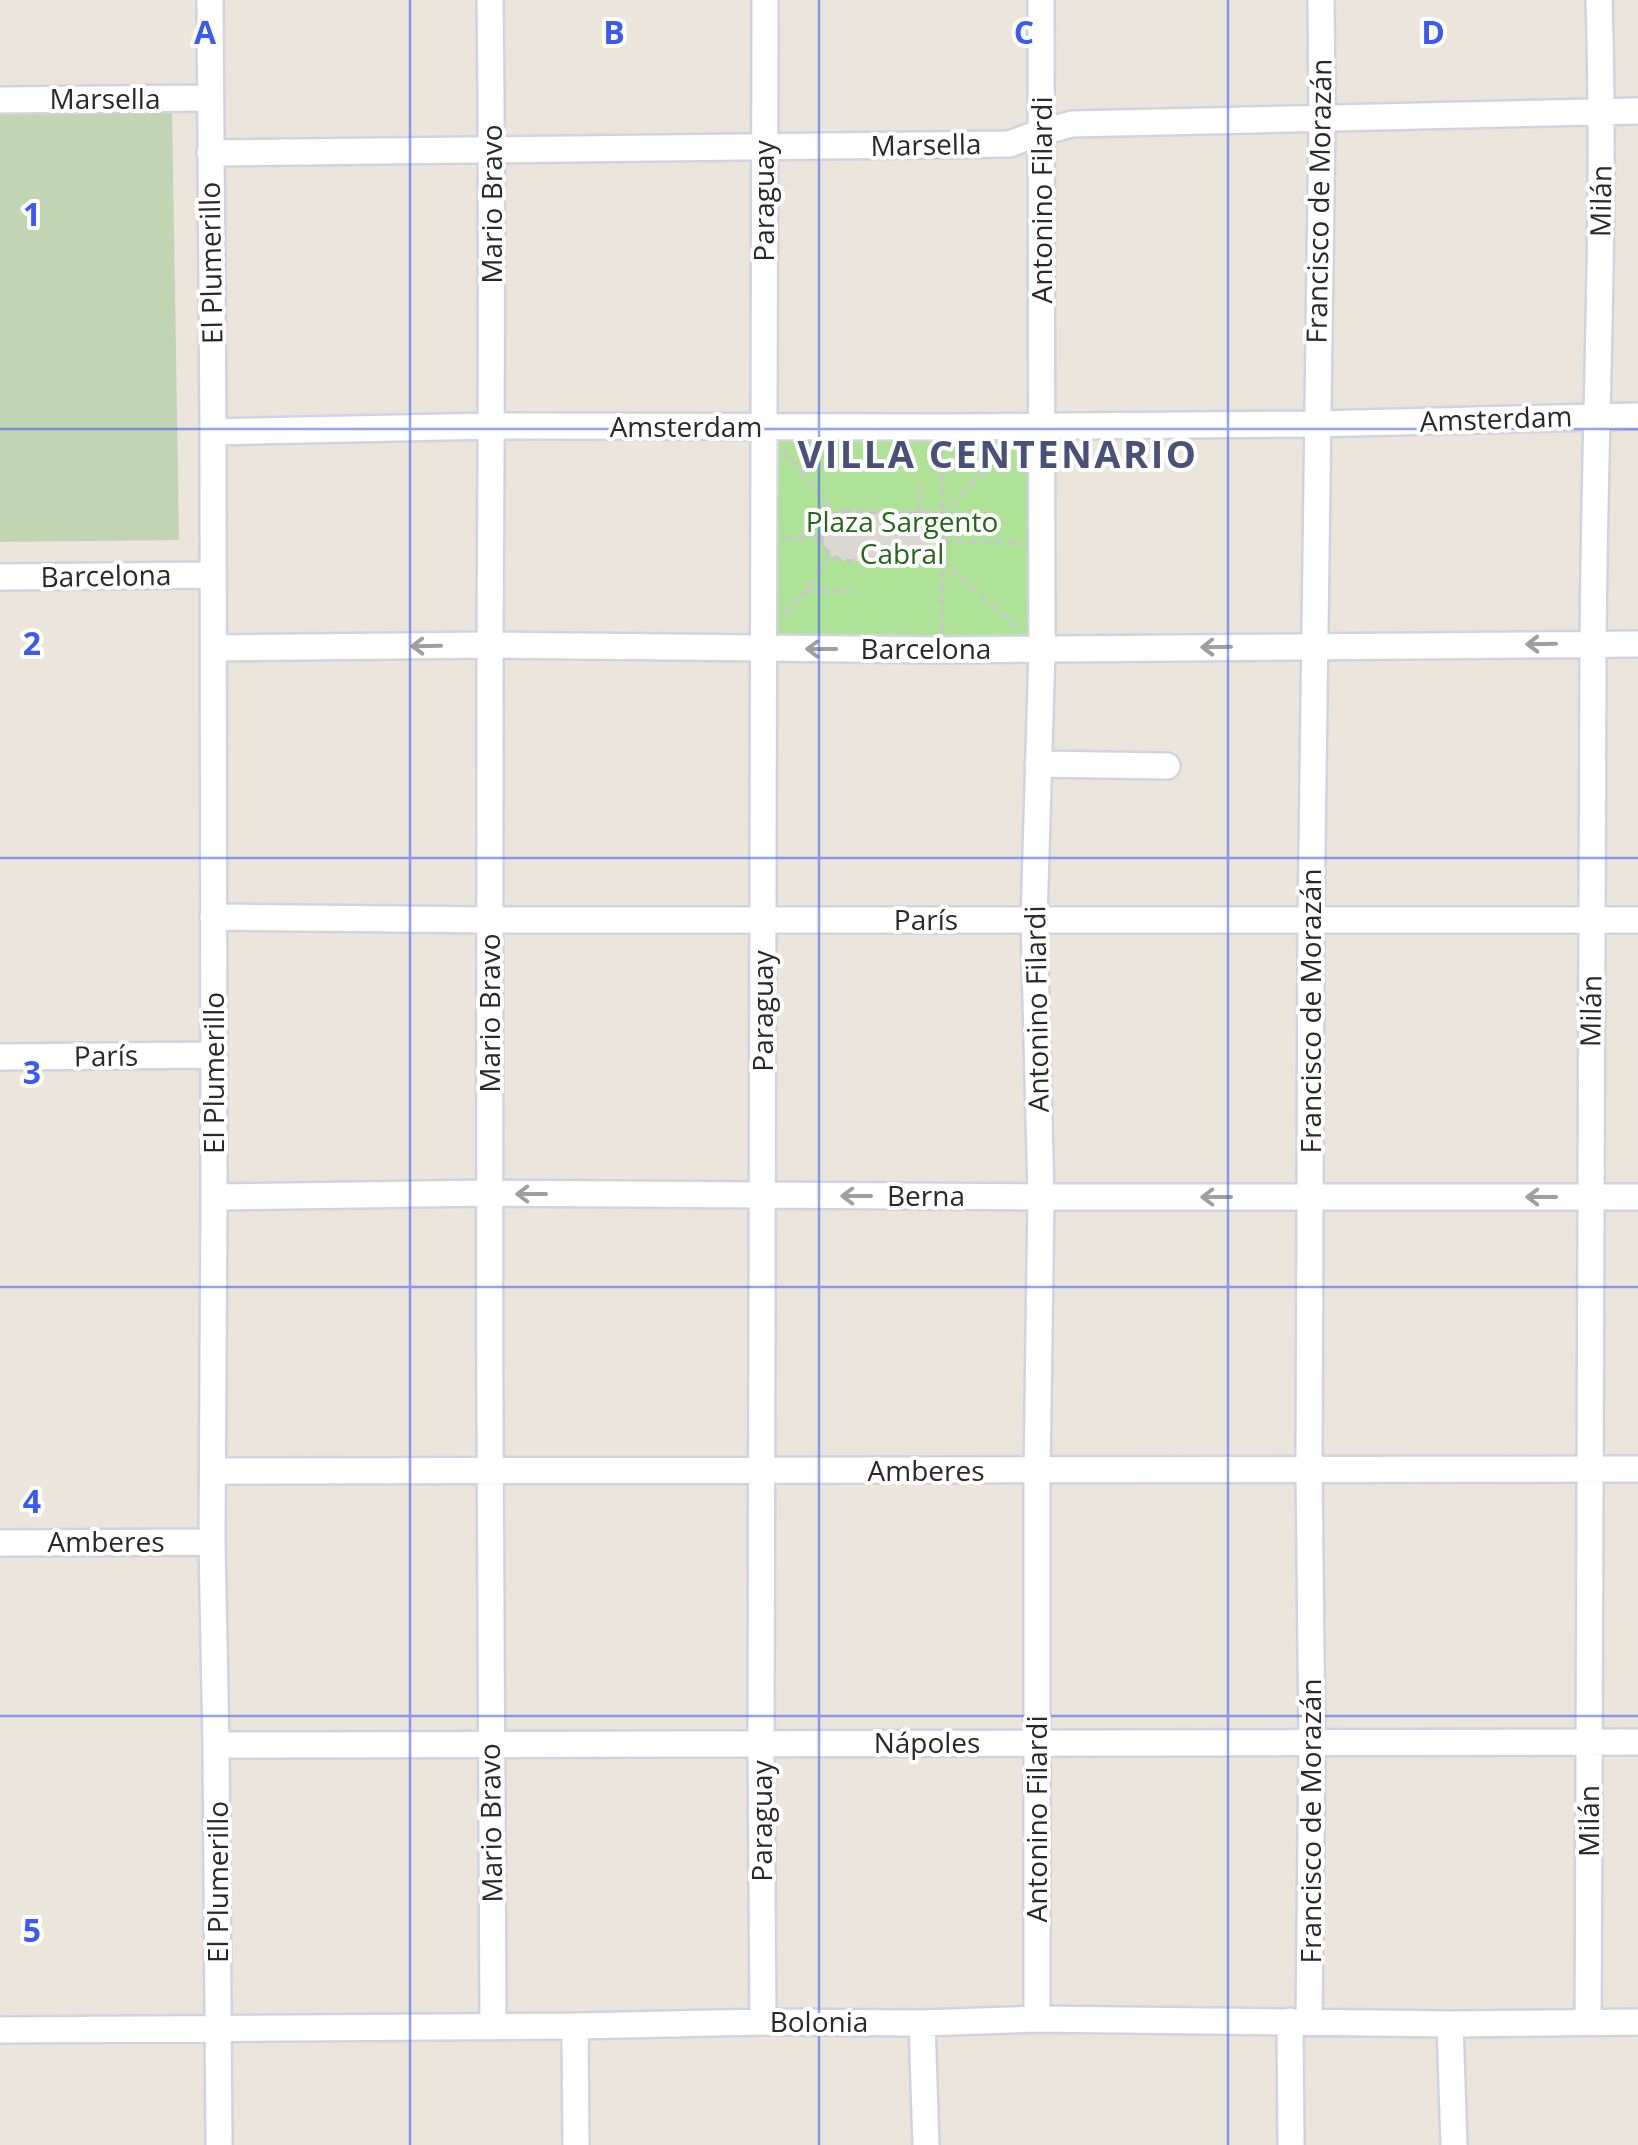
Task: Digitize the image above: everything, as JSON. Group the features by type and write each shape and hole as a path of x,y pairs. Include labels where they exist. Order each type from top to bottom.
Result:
{"street":[{"name":"El Plumerillo","path":"210,0 214,648 212,1542 218,2145"},
{"name":"Mario Bravo","path":"490,0 488,1193 493,2027"},
{"name":"Paraguay","path":"763,2022 765,0"},
{"name":"Antonino Filardi","path":"1037,2019 1036,1472 1041,1197 1034,921 1042,649 1042,543 1035,427 1041,0"},
{"name":"Francisco de Morazán","path":"1290,2145 1300,2022 1312,1742 1311,922 1322,118 1320,0"},
{"name":"Milán","path":"1588,2022 1593,644 1602,110 1599,0"},
{"name":"Marsella","path":"0,100 210,98"},
{"name":"Marsella","path":"210,153 1008,144 1072,124 1638,111"},
{"name":"Amsterdam","path":"213,432 492,426 1316,424 1638,416"},
{"name":"Barcelona","path":"0,577 212,575"},
{"name":"Barcelona","path":"214,648 763,644 942,650 1638,644"},
{"path":"1038,764 1167,766"},
{"name":"París","path":"213,917 1638,920"},
{"name":"París","path":"0,1057 213,1055"},
{"name":"Berna","path":"214,1197 488,1193 1638,1197"},
{"name":"Amberes","path":"214,1471 1638,1469"},
{"name":"Amberes","path":"0,1543 212,1542"},
{"name":"Nápoles","path":"216,1744 1638,1742"},
{"name":"Bolonia","path":"0,2030 1037,2019 1638,2022"},
{"path":"922,2023 926,2145"},
{"path":"1450,2024 1454,2145"},
{"path":"575,2026 576,2145"}],"path":[{"path":"764,427 835,514"},
{"path":"942,427 942,650"},
{"path":"1035,427 942,514 844,511 824,526 822,538 832,556 846,561 942,561 1042,649"},
{"path":"919,513 920,484"},
{"path":"765,538 822,538"},
{"path":"942,541 1042,543"},
{"path":"763,644 832,556"},
{"path":"806,591 851,591"}],"green space":[{"path":"172,106 179,540 0,542 0,108"},
{"name":"Plaza Sargento Cabral","path":"764,427 1042,427 1042,649 762,649"}],"shaded area":[{"path":"843,511 942,514 942,561 846,561 831,556 822,542 823,526"}],"district":[{"name":"VILLA CENTENARIO","path":"998,455"}]}
